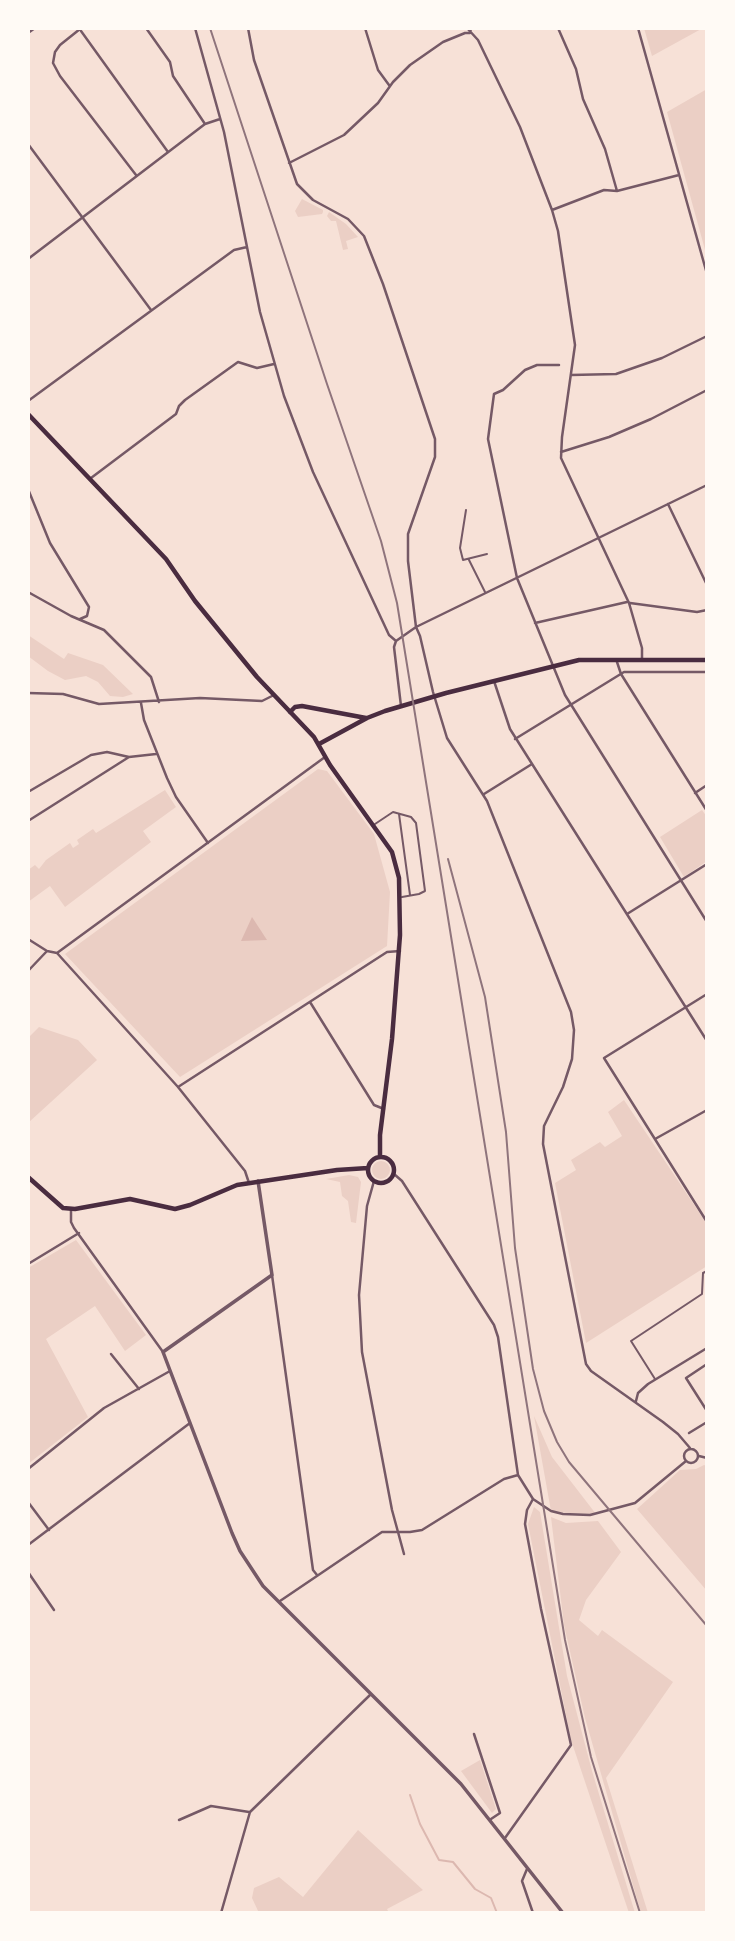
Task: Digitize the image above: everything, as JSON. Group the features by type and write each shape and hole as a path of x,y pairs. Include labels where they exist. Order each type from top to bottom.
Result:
{"main road":[{"path":"28,414 162,554 195,601 319,744 395,859 400,897 400,951 380,1156"},
{"path":"319,744 367,718 401,706 553,666 588,659 707,660"},
{"path":"290,712 295,707 302,706 367,718"},
{"path":"344,714 349,723 346,729"},
{"path":"380,1156 391,1161 394,1167 394,1174 386,1182 374,1181 369,1177 370,1161 380,1156"},
{"path":"28,1177 55,1204 71,1209 130,1199 175,1209 228,1187 337,1170 368,1168"}],"street":[{"path":"28,33 35,28"},
{"path":"146,28 170,62 173,76 205,124"},
{"path":"195,28 221,118 260,312 274,364 313,472 389,635 396,641"},
{"path":"248,28 254,60 297,184 304,193 348,219 360,230 369,246 436,439 435,457 408,534 408,561 416,628 449,744 484,794 571,1012 574,1039 566,1078 544,1126 543,1144 586,1364 591,1371 678,1434 690,1448 697,1450 699,1456"},
{"path":"365,28 378,70 390,86"},
{"path":"469,28 470,33 478,40 524,135 552,209 564,267 575,345 561,452 563,465 628,602 642,648 642,659"},
{"path":"558,28 576,69 583,99 605,149 617,191"},
{"path":"639,28 707,274"},
{"path":"136,176 53,63 55,52 60,45 79,29 168,152"},
{"path":"289,163 301,159 350,130 378,103 403,70 427,51 470,33"},
{"path":"28,258 205,124 221,118"},
{"path":"28,144 151,310"},
{"path":"552,209 604,190 617,191 680,174"},
{"path":"28,401 234,250 247,247"},
{"path":"571,374 616,374 662,358 707,336"},
{"path":"90,479 176,414 185,400 238,362 245,362 257,368 274,364"},
{"path":"559,365 537,365 525,370 503,390 494,394 488,439 517,578 570,704 707,922"},
{"path":"561,452 609,437 707,390"},
{"path":"401,706 394,647 396,641 416,628 707,485"},
{"path":"28,489 50,543 88,603 87,616 80,619"},
{"path":"668,504 707,585"},
{"path":"28,592 104,630 146,671 155,684 159,702"},
{"path":"535,623 628,602 697,612 707,610"},
{"path":"617,659 621,674 707,811"},
{"path":"515,739 621,674 707,672"},
{"path":"494,681 501,707 515,739 707,1041"},
{"path":"28,693 63,694 99,704 212,698 262,701 274,695"},
{"path":"141,703 144,720 176,796 208,843"},
{"path":"28,792 91,755 107,752 129,757 157,754"},
{"path":"28,821 129,757"},
{"path":"57,953 326,757"},
{"path":"484,794 532,764"},
{"path":"695,793 707,785"},
{"path":"627,914 707,864"},
{"path":"28,939 47,951 57,953 177,1087 245,1171 249,1183"},
{"path":"28,971 47,951"},
{"path":"177,1087 387,952 400,951"},
{"path":"707,994 604,1058 707,1222"},
{"path":"310,1002 374,1105 384,1109"},
{"path":"655,1139 707,1110"},
{"path":"394,1174 402,1180 494,1325 518,1475 535,1501 551,1511 590,1516 635,1503 686,1461"},
{"path":"258,1181 313,1570 317,1575"},
{"path":"374,1181 367,1206 359,1295 362,1352 404,1555"},
{"path":"71,1209 71,1222 163,1352 240,1551 263,1586 461,1783 563,1913"},
{"path":"28,1264 79,1233"},
{"path":"163,1352 272,1275"},
{"path":"636,1401 638,1393 707,1348"},
{"path":"111,1354 139,1389"},
{"path":"707,1364 686,1378 707,1411"},
{"path":"28,1469 104,1408 170,1371"},
{"path":"690,1433 707,1422"},
{"path":"28,1545 190,1423"},
{"path":"686,1461 685,1452 690,1448"},
{"path":"699,1456 707,1458"},
{"path":"686,1461 693,1463 699,1456"},
{"path":"280,1601 382,1532 422,1530 504,1479 518,1475"},
{"path":"505,1838 571,1745 525,1524 527,1510 535,1501"},
{"path":"28,1502 49,1530"},
{"path":"28,1572 54,1610"},
{"path":"221,1913 250,1812 372,1693"},
{"path":"474,1734 500,1813 491,1819"},
{"path":"179,1820 211,1806 250,1812"},
{"path":"527,1869 523,1881 533,1913"}],"lane":[{"path":"466,510 460,548 463,560 487,554"},
{"path":"469,559 486,593"},
{"path":"374,824 390,813 411,817 416,823 425,891 400,897"},
{"path":"399,813 410,896"},
{"path":"656,1380 631,1341 702,1294 703,1273 707,1271"}],"shaded area":[{"path":"644,28 703,28 652,56"},
{"path":"707,89 707,257 667,112"},
{"path":"302,199 323,210 322,214 298,217 295,211"},
{"path":"329,212 358,237 346,241 348,249 343,250 336,221 331,221 327,216"},
{"path":"28,635 64,659 68,653 103,665 133,694 123,697 110,696 98,682 86,676 65,680 48,671 28,656"},
{"path":"318,769 327,771 374,834 390,892 387,946 180,1077 65,954"},
{"path":"165,790 176,807 143,831 151,842 65,907 50,886 28,902 28,870 35,865 39,869 46,860 70,843 73,848 79,844 77,840 93,829 96,833"},
{"path":"702,810 707,817 707,861 684,877 660,837"},
{"path":"252,917 267,940 241,941"},
{"path":"39,1027 78,1040 97,1060 28,1123 28,1038"},
{"path":"624,1100 707,1224 707,1266 586,1343 555,1183 576,1170 571,1160 600,1142 605,1147 622,1136 608,1112"},
{"path":"381,1161 387,1164 390,1170 387,1176 381,1179 375,1176 372,1170 375,1164"},
{"path":"349,1175 358,1177 361,1182 356,1223 351,1222 348,1201 342,1196 340,1182 326,1179"},
{"path":"76,1240 146,1335 125,1351 95,1306 46,1339 88,1417 28,1464 28,1268"},
{"path":"534,1416 552,1457 596,1514 551,1511"},
{"path":"707,1466 707,1591 637,1509 680,1470 696,1469"},
{"path":"534,1507 540,1512 567,1676 592,1771 635,1913 629,1913 571,1740 528,1524"},
{"path":"551,1517 566,1523 598,1521 621,1552 586,1600 579,1620 598,1636 602,1630 673,1682 606,1778 648,1913 641,1913 585,1718 564,1625"},
{"path":"480,1760 496,1809 492,1813 461,1771"},
{"path":"358,1830 423,1890 387,1909 389,1913 259,1913 252,1898 254,1888 279,1877 303,1897"}],"waterway":[{"path":"410,1795 420,1824 439,1860 453,1862 475,1889 491,1898 497,1913"}],"railway":[{"path":"210,28 381,541 397,603 565,1640 591,1757 640,1913"},
{"path":"448,859 485,997 506,1132 515,1248 533,1369 544,1411 569,1462 707,1626"}]}
